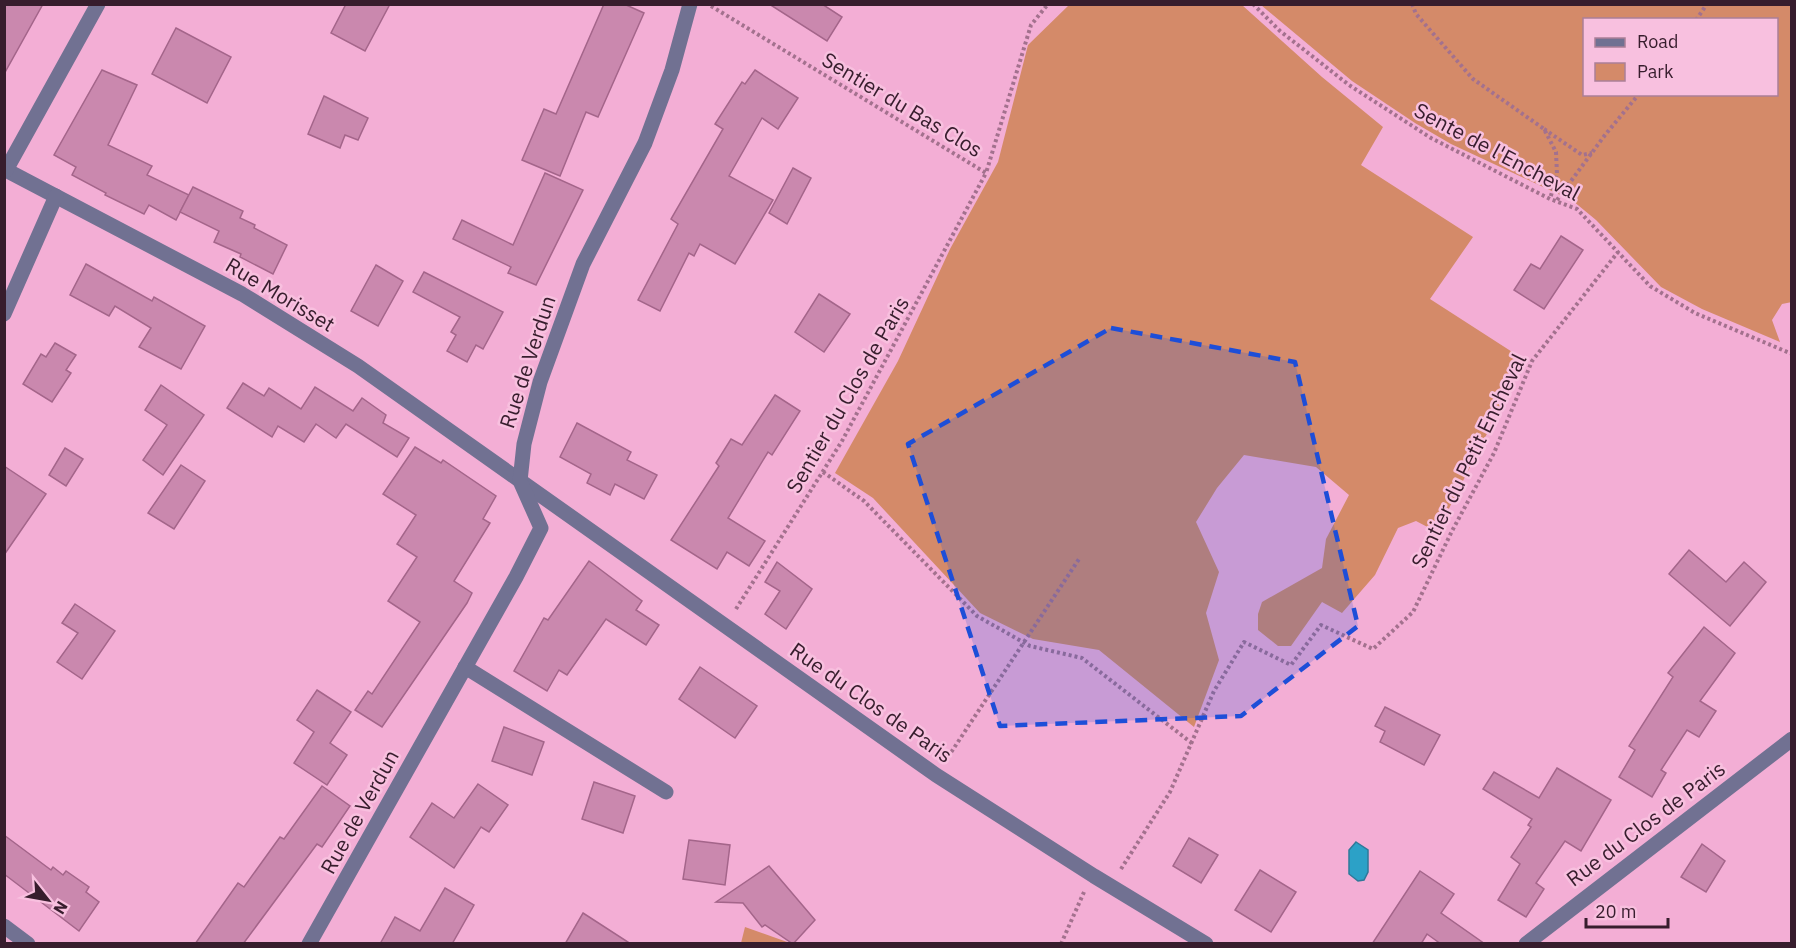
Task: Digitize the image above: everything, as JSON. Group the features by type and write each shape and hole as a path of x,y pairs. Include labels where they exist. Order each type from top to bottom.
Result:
{"street":[{"path":"5,169 98,4"},
{"name":"Rue de Verdun","path":"309,944 541,528 520,481 524,444 540,382 583,264 645,142 672,70 690,4"},
{"name":"Rue Morisset","path":"5,169 242,294 358,366 520,481"},
{"path":"4,314 56,196"},
{"name":"Rue du Clos de Paris","path":"520,481 936,775 1206,944"},
{"path":"465,667 666,792"},
{"name":"Rue du Clos de Paris","path":"1527,944 1791,739"},
{"path":"4,926 28,944"}],"path":[{"name":"Sentier du Bas Clos","path":"709,4 986,173 1031,25 1048,4"},
{"name":"Sente de l'Encheval","path":"1253,4 1280,31 1349,85 1431,138 1550,199 1577,209 1650,286 1695,313 1791,354"},
{"path":"1412,4 1416,14 1473,79 1582,155 1592,152"},
{"path":"1697,18 1707,4"},
{"path":"1557,200 1637,96"},
{"path":"1544,129 1556,152 1557,174 1550,199"},
{"name":"Sentier du Clos de Paris","path":"726,625 823,472 873,385 986,173"},
{"name":"Sentier du Petit Encheval","path":"1111,885 1170,792 1193,744 1214,691 1244,642 1291,665 1322,625 1373,649 1413,612 1452,531 1494,453 1532,361 1618,252"},
{"path":"823,472 864,501 977,616 1023,642 1082,658 1193,744"},
{"path":"936,775 1079,559"},
{"path":"1061,944 1077,902 1094,876"}],"highlighted area":[{"path":"1111,328 1295,362 1358,626 1241,716 1000,726 908,444"}],"green space":[{"path":"1069,5 1242,5 1322,77 1383,127 1361,165 1473,237 1430,299 1520,357 1495,418 1437,532 1416,521 1398,528 1375,575 1342,613 1322,602 1291,646 1278,646 1258,630 1258,614 1262,602 1322,568 1326,539 1349,495 1316,467 1244,455 1217,488 1196,522 1219,572 1206,613 1219,660 1194,727 1099,650 1033,639 980,613 873,498 835,473 898,361 950,249 998,162 1028,45"},
{"path":"1261,5 1791,5 1792,302 1782,304 1772,320 1780,342 1702,309 1661,287 1596,220 1573,201 1451,144 1352,81"},
{"path":"745,927 790,943 741,943"}],"water":[{"path":"1356,842 1368,850 1368,872 1364,880 1358,881 1349,874 1349,850"}],"building":[{"path":"4,4 43,4 4,74"},
{"path":"346,4 390,4 365,51 331,33"},
{"path":"604,4 624,4 644,13 598,117 586,112 560,176 522,160 544,109 556,114"},
{"path":"769,4 822,4 842,17 827,41"},
{"path":"176,28 231,57 207,103 152,74"},
{"path":"102,70 137,85 108,145 152,166 147,175 189,195 176,220 149,205 144,214 105,195 106,193 72,175 76,167 54,155"},
{"path":"755,70 798,98 778,129 762,118 729,176 773,200 735,264 700,244 694,256 689,253 660,311 638,300 678,224 671,219 723,129 715,124 742,82 745,84"},
{"path":"324,96 368,118 358,140 345,135 340,148 308,134"},
{"path":"793,168 811,178 787,224 769,213"},
{"path":"545,173 583,190 536,285 508,273 511,267 453,239 462,220 513,245"},
{"path":"193,187 243,211 240,218 287,245 273,274 240,257 241,254 214,242 219,231 180,212"},
{"path":"1561,236 1583,250 1544,309 1514,290 1531,264 1540,269"},
{"path":"86,264 152,301 154,297 205,326 181,369 139,347 151,328 115,306 109,316 70,295"},
{"path":"376,265 403,281 378,326 351,311"},
{"path":"424,272 503,312 483,349 476,345 467,362 447,351 456,335 451,332 460,317 413,292"},
{"path":"819,294 850,314 824,352 795,332"},
{"path":"55,343 76,355 66,370 71,373 52,402 23,384 41,354 46,357"},
{"path":"243,383 264,396 269,388 301,409 315,387 353,411 362,398 386,415 383,423 409,438 397,457 346,424 336,438 316,424 304,442 278,426 272,437 227,408"},
{"path":"161,385 204,415 163,475 143,460 167,425 145,410"},
{"path":"775,395 800,411 772,455 768,452 728,518 765,541 749,566 727,552 717,569 671,540 719,466 716,463 731,439 742,445"},
{"path":"577,423 631,452 627,460 657,475 644,499 615,484 610,495 587,483 591,474 560,457"},
{"path":"415,447 441,463 443,460 496,496 483,519 490,523 454,581 472,593 382,727 355,710 368,691 372,694 420,622 388,601 417,557 397,544 416,515 383,494"},
{"path":"65,448 83,459 66,486 49,475"},
{"path":"181,465 205,481 174,529 148,513"},
{"path":"4,466 46,494 4,555"},
{"path":"1689,550 1726,582 1744,562 1766,582 1730,626 1669,574"},
{"path":"589,561 642,601 636,610 659,625 646,645 606,619 567,675 559,670 547,691 514,671 544,618 548,620"},
{"path":"777,562 812,589 786,629 765,614 780,591 765,582"},
{"path":"75,604 115,631 82,679 57,662 78,633 62,623"},
{"path":"1704,627 1735,653 1700,701 1716,711 1699,737 1687,730 1661,770 1666,773 1652,797 1619,777 1635,750 1629,746 1673,677 1668,673"},
{"path":"700,667 757,706 735,738 679,699"},
{"path":"317,690 351,712 330,743 347,755 327,785 294,763 314,732 297,720"},
{"path":"1385,707 1440,735 1424,765 1380,742 1385,731 1375,726"},
{"path":"504,727 544,742 532,775 492,761"},
{"path":"1557,768 1611,800 1581,851 1565,841 1536,883 1544,889 1526,917 1498,900 1520,864 1511,857 1531,827 1528,825 1532,819 1483,789 1494,772 1539,798"},
{"path":"594,782 635,796 623,833 582,819"},
{"path":"478,784 508,805 489,832 481,827 454,868 410,837 432,803 454,818"},
{"path":"322,786 350,806 322,847 317,844 243,944 195,944 238,883 244,887 280,837 284,839"},
{"path":"4,835 51,870 53,867 63,875 66,871 89,887 86,892 99,902 79,931 4,874"},
{"path":"1189,838 1218,855 1201,883 1173,866"},
{"path":"689,840 730,845 725,885 683,879"},
{"path":"1702,844 1725,861 1706,892 1681,877"},
{"path":"769,866 815,920 793,944 765,925 762,927 743,903 716,902"},
{"path":"1260,870 1296,892 1271,932 1235,910"},
{"path":"1420,871 1454,894 1441,913 1485,944 1441,944 1427,934 1421,944 1372,944"},
{"path":"445,888 474,905 452,944 380,944 395,917 420,931"},
{"path":"583,913 631,944 565,944"}]}
